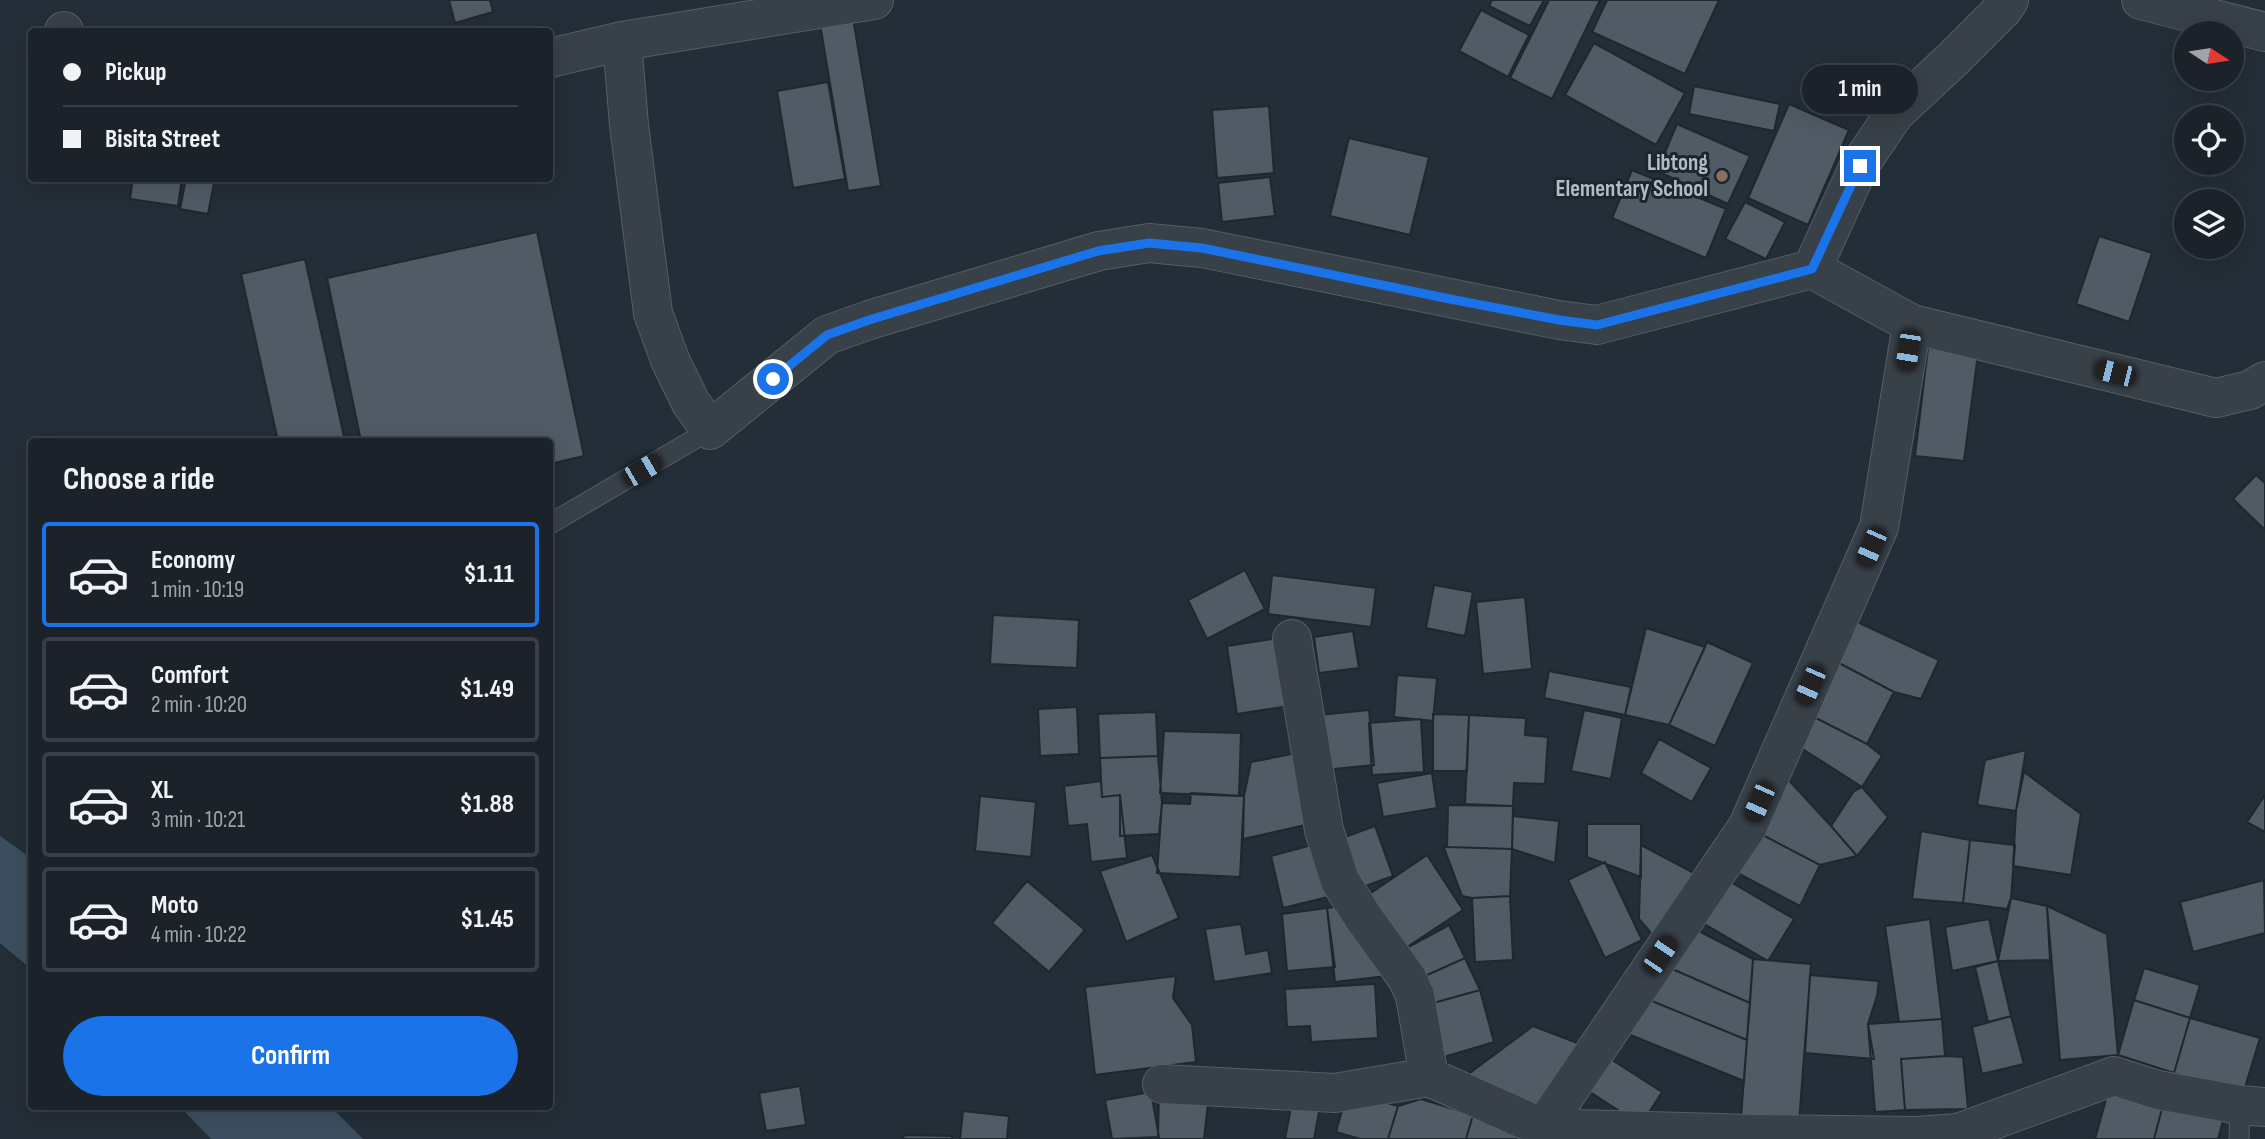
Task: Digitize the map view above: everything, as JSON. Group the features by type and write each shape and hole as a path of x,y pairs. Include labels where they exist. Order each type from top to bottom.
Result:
{"street":[{"path":"553,57 621,41 874,0"},
{"path":"1812,269 1860,166 1895,113 1953,59 2004,8 2008,0"},
{"path":"2141,0 2265,32"},
{"path":"621,41 653,313 670,360 691,403 710,430 827,335 1098,251 1149,243 1202,248 1455,300 1597,325 1812,269 1912,324 2216,398 2249,390 2265,382"},
{"path":"1540,1133 1748,826 1879,527 1912,324"},
{"path":"1292,639 1324,830 1340,881 1408,978 1415,996 1429,1077"},
{"path":"1162,1084 1335,1093 1429,1077 1540,1133 1748,1136 1916,1136 1958,1133 2114,1076 2248,1117"}],"lane":[{"path":"553,522 710,430"}],"water":[{"path":"0,836 28,856 28,966 0,943"},
{"path":"183,1110 334,1110 363,1139 211,1139"}],"building":[{"path":"449,0 490,0 493,12 455,23"},
{"path":"1492,0 1544,0 1530,26 1489,6"},
{"path":"1549,0 1600,0 1552,99 1510,78"},
{"path":"1607,0 1719,0 1685,74 1592,32"},
{"path":"1481,10 1529,35 1508,77 1459,51"},
{"path":"853,18 881,186 848,191 820,24"},
{"path":"1594,43 1685,93 1656,145 1565,95"},
{"path":"828,82 845,179 793,188 777,91"},
{"path":"1694,86 1780,104 1774,131 1689,114"},
{"path":"1789,104 1849,130 1808,225 1748,198"},
{"path":"1269,106 1274,173 1217,178 1212,110"},
{"path":"1677,124 1750,156 1728,204 1657,171"},
{"path":"1349,138 1429,157 1410,235 1330,216"},
{"path":"1632,170 1726,209 1706,258 1612,218"},
{"path":"1270,177 1275,216 1222,222 1218,183"},
{"path":"132,182 181,182 178,206 130,199"},
{"path":"185,182 214,182 208,214 180,209"},
{"path":"1745,202 1785,222 1766,259 1725,239"},
{"path":"537,232 584,456 553,463 553,438 360,438 327,278"},
{"path":"2099,236 2152,253 2129,322 2076,304"},
{"path":"305,259 344,438 277,438 241,274"},
{"path":"1928,348 1978,354 1964,461 1915,456"},
{"path":"2256,475 2265,483 2265,530 2233,499"},
{"path":"1245,570 1265,609 1207,639 1188,600"},
{"path":"1272,575 1376,588 1371,627 1268,614"},
{"path":"1434,585 1473,592 1465,636 1426,628"},
{"path":"1525,597 1532,669 1483,674 1476,602"},
{"path":"993,615 1079,620 1077,668 990,664"},
{"path":"1855,621 1939,660 1921,699 1894,692 1839,663"},
{"path":"1646,628 1705,647 1669,725 1625,715"},
{"path":"1353,631 1359,668 1319,673 1314,637"},
{"path":"1278,638 1289,706 1237,714 1227,646"},
{"path":"1707,642 1753,663 1715,746 1669,725"},
{"path":"1839,663 1894,692 1867,744 1812,716"},
{"path":"1549,671 1631,687 1625,715 1544,698"},
{"path":"1397,675 1437,678 1433,721 1394,717"},
{"path":"1077,707 1079,754 1040,756 1038,709"},
{"path":"1369,710 1374,765 1324,770 1319,715"},
{"path":"1584,710 1622,718 1611,779 1571,771"},
{"path":"1156,712 1158,756 1100,758 1098,714"},
{"path":"1433,714 1469,715 1467,771 1433,771"},
{"path":"1469,715 1526,718 1525,735 1548,737 1545,784 1514,783 1513,806 1465,804"},
{"path":"1812,716 1867,744 1882,756 1862,787 1798,746"},
{"path":"1421,719 1424,772 1372,775 1369,723"},
{"path":"1164,731 1241,733 1239,796 1160,793"},
{"path":"1659,739 1711,768 1692,802 1641,773"},
{"path":"2026,750 2016,811 1977,805 1985,760"},
{"path":"1302,752 1314,823 1243,839 1244,796 1251,762"},
{"path":"1158,756 1162,803 1159,834 1120,836 1120,795 1102,797 1100,758"},
{"path":"2024,772 2081,814 2071,875 2013,866 2016,811"},
{"path":"1432,773 1437,808 1383,817 1377,783"},
{"path":"1784,775 1857,856 1820,865 1755,831"},
{"path":"1101,781 1102,797 1120,795 1127,858 1091,862 1087,824 1068,826 1064,786"},
{"path":"1862,787 1888,817 1857,856 1831,826 1854,791"},
{"path":"1191,793 1244,796 1240,877 1157,873 1162,803 1190,804"},
{"path":"2265,795 2265,832 2247,822"},
{"path":"980,796 1036,802 1031,857 975,851"},
{"path":"1448,805 1513,806 1512,849 1447,847"},
{"path":"1513,816 1559,821 1555,863 1512,849"},
{"path":"1587,824 1641,824 1641,877 1587,857"},
{"path":"1375,826 1393,876 1352,891 1334,841"},
{"path":"1755,831 1820,865 1800,906 1730,869"},
{"path":"1921,831 1970,840 1963,903 1912,899"},
{"path":"1970,840 2015,845 2011,898 2007,909 1963,903"},
{"path":"1319,843 1332,896 1283,908 1271,856"},
{"path":"1443,845 1512,849 1510,896 1462,896"},
{"path":"1641,845 1694,873 1658,941 1639,919"},
{"path":"1152,855 1179,918 1126,942 1100,871"},
{"path":"1427,855 1463,910 1401,951 1365,897"},
{"path":"1605,862 1642,940 1605,958 1568,880"},
{"path":"2264,880 2265,933 2193,952 2180,902"},
{"path":"1027,881 1085,930 1049,972 992,923"},
{"path":"1729,881 1794,919 1768,961 1701,922"},
{"path":"1510,896 1513,960 1475,962 1472,898"},
{"path":"2011,898 2047,906 2050,960 1998,961"},
{"path":"1347,905 1395,975 1335,982 1327,908"},
{"path":"2047,906 2107,934 2118,1055 2060,1060"},
{"path":"1327,908 1335,967 1287,971 1282,914"},
{"path":"1930,919 1942,1019 1899,1022 1885,926"},
{"path":"1989,919 1998,961 1952,971 1945,927"},
{"path":"1241,924 1246,954 1268,950 1272,973 1214,982 1205,929"},
{"path":"1449,925 1465,958 1416,980 1401,951"},
{"path":"1693,928 1753,959 1750,1003 1670,968"},
{"path":"1465,958 1480,990 1419,1007 1416,980"},
{"path":"1753,959 1811,964 1799,1123 1741,1118"},
{"path":"1998,961 2011,1016 1988,1022 1975,967"},
{"path":"1670,968 1750,1003 1747,1040 1647,999"},
{"path":"2144,968 2200,985 2190,1018 2134,1000"},
{"path":"1810,975 1879,981 1868,1024 1874,1059 1805,1053"},
{"path":"1176,976 1173,998 1192,1025 1196,1062 1095,1075 1085,987"},
{"path":"1375,984 1378,1038 1311,1042 1310,1026 1287,1027 1285,989"},
{"path":"1480,990 1494,1042 1434,1060 1419,1007"},
{"path":"1647,999 1747,1040 1744,1081 1628,1034"},
{"path":"2134,1000 2190,1018 2174,1073 2118,1055"},
{"path":"2011,1016 2024,1064 1982,1074 1972,1027"},
{"path":"2190,1018 2260,1038 2243,1094 2174,1073"},
{"path":"1942,1019 1945,1056 1901,1059 1905,1110 1875,1112 1868,1024"},
{"path":"1533,1026 1580,1044 1553,1114 1463,1078"},
{"path":"1963,1057 1968,1109 1905,1110 1901,1059"},
{"path":"1609,1058 1662,1092 1641,1125 1587,1090"},
{"path":"2110,1085 2164,1101 2154,1139 2095,1139"},
{"path":"800,1086 806,1125 766,1131 759,1093"},
{"path":"1159,1089 1209,1095 1204,1139 1158,1139"},
{"path":"1151,1092 1159,1137 1112,1139 1105,1100"},
{"path":"1347,1092 1398,1106 1388,1139 1360,1139 1336,1132"},
{"path":"1421,1099 1473,1115 1466,1139 1388,1139 1398,1106"},
{"path":"1321,1101 1314,1139 1285,1139 1292,1102"},
{"path":"2164,1101 2224,1117 2218,1139 2154,1139"},
{"path":"963,1111 1009,1116 1007,1139 960,1139"},
{"path":"1473,1115 1525,1139 1466,1139"},
{"path":"904,1135 952,1136 952,1139 903,1139"}],"place":[{"name":"Libtong Elementary School","path":"1722,176"}],"route":[{"path":"773,379 827,335 1098,251 1149,243 1202,248 1377,285 1597,325 1812,269 1860,166"}]}
